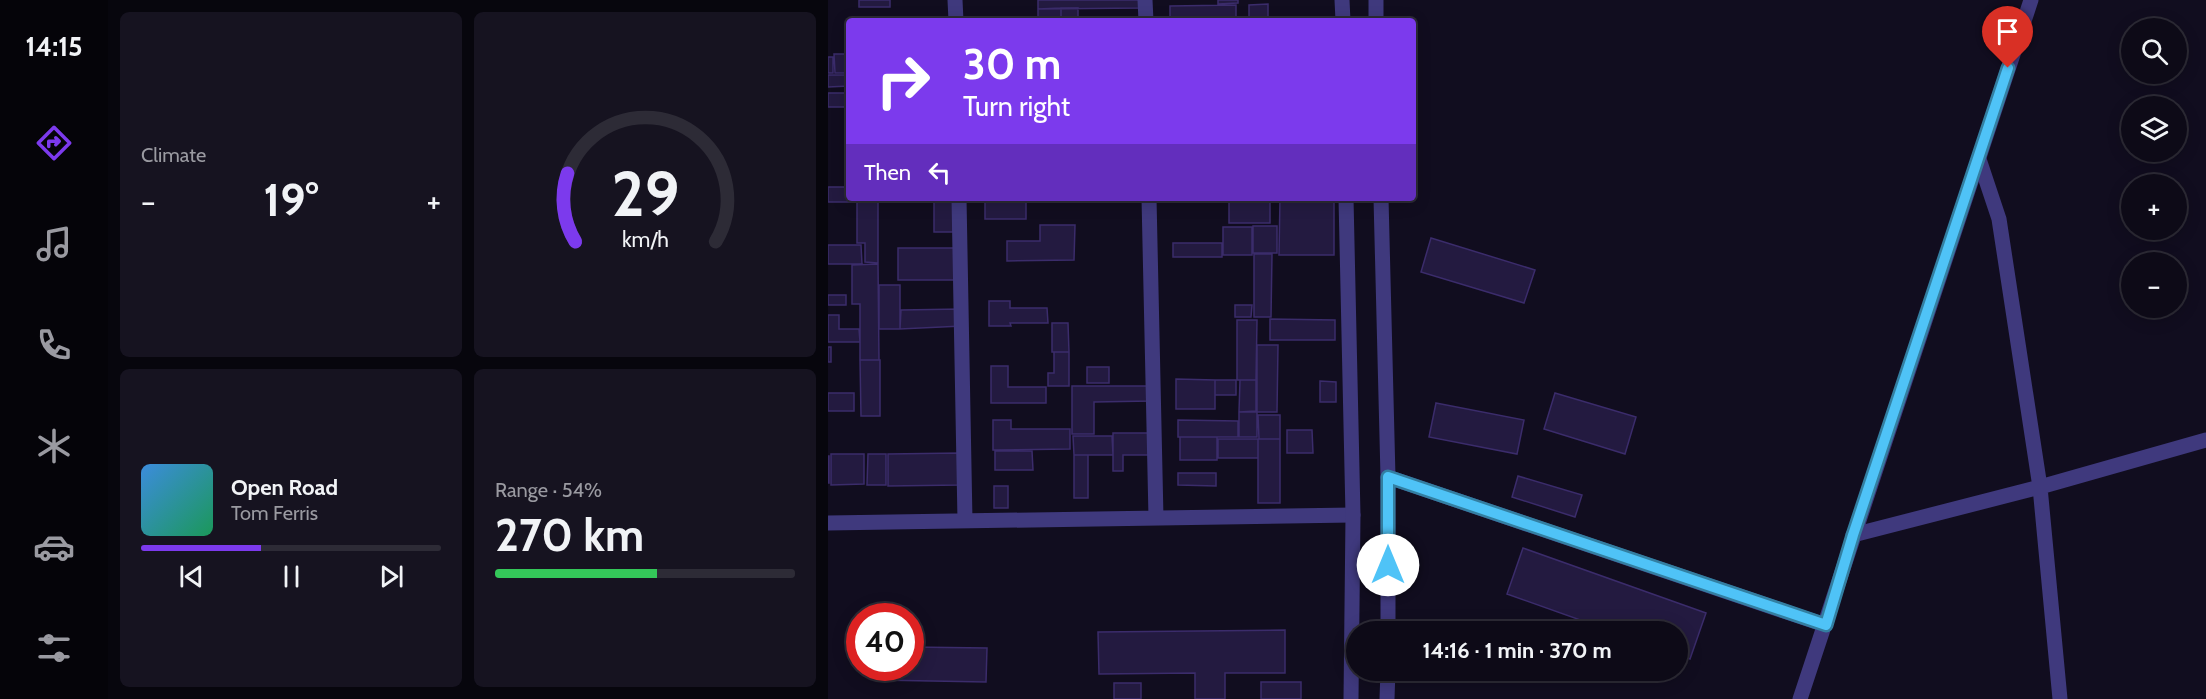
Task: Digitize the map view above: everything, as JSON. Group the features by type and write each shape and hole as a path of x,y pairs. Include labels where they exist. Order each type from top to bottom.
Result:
{"street":[{"path":"956,0 956,18"},
{"path":"1145,0 1146,18"},
{"path":"1342,0 1343,18"},
{"path":"1376,0 1376,18"},
{"path":"1800,699 2031,0"},
{"path":"1979,159 1999,219 2040,487 2060,699"},
{"path":"959,201 965,521"},
{"path":"1149,201 1156,518"},
{"path":"1346,201 1353,515 1351,699"},
{"path":"1381,201 1388,477 1388,621"},
{"path":"1853,535 2040,487 2206,440"},
{"path":"1388,477 1826,625"},
{"path":"828,523 1353,515"},
{"path":"1388,681 1388,699"}],"building":[{"path":"859,0 890,0 890,7 859,7"},
{"path":"1038,0 1141,0 1141,8 1038,9"},
{"path":"1218,0 1238,0 1238,3 1218,4"},
{"path":"1268,4 1268,18 1249,18 1249,5"},
{"path":"1236,5 1236,18 1170,18 1170,6"},
{"path":"1061,8 1061,18 1038,18 1038,9"},
{"path":"1061,8 1078,8 1078,18 1061,18"},
{"path":"834,54 846,54 846,73 835,73"},
{"path":"828,57 833,57 833,73 828,73"},
{"path":"828,75 846,75 846,86 828,87"},
{"path":"828,93 846,93 846,107 828,107"},
{"path":"828,187 846,187 846,201 855,201 855,202 828,202"},
{"path":"934,201 953,201 953,232 934,232"},
{"path":"985,201 1026,201 1026,219 985,219"},
{"path":"1229,201 1270,201 1270,223 1229,223"},
{"path":"1280,201 1334,201 1334,255 1279,255"},
{"path":"857,202 878,202 878,263 865,262 865,243 857,243"},
{"path":"1040,225 1075,225 1074,260 1007,261 1007,241 1040,241"},
{"path":"1253,226 1277,226 1277,253 1253,253"},
{"path":"1223,227 1252,227 1252,255 1223,255"},
{"path":"1431,238 1535,270 1524,303 1421,272"},
{"path":"1173,243 1222,243 1222,257 1173,257"},
{"path":"828,245 861,245 862,264 828,264"},
{"path":"898,248 957,248 957,280 898,280"},
{"path":"1254,254 1272,254 1271,317 1254,317"},
{"path":"878,264 879,360 860,360 860,304 852,304 852,265"},
{"path":"879,285 900,285 900,329 879,329"},
{"path":"828,295 846,295 846,305 828,305"},
{"path":"989,301 1010,301 1010,308 1047,308 1048,323 1010,323 1011,326 989,326"},
{"path":"1235,305 1252,305 1251,317 1235,317"},
{"path":"961,309 962,326 900,329 901,310"},
{"path":"828,315 839,315 839,329 859,329 860,342 828,342"},
{"path":"1270,319 1335,320 1335,340 1270,340"},
{"path":"1237,320 1257,320 1256,380 1237,380"},
{"path":"1052,323 1068,323 1069,352 1052,352"},
{"path":"1257,345 1278,345 1277,412 1257,412"},
{"path":"828,347 831,347 831,362 828,362"},
{"path":"1054,352 1069,352 1069,386 1048,386 1048,373 1054,373"},
{"path":"860,360 880,360 880,416 861,416"},
{"path":"991,366 1008,366 1008,387 1046,387 1046,403 991,403"},
{"path":"1087,367 1109,367 1109,383 1087,383"},
{"path":"1176,379 1215,380 1215,409 1176,409"},
{"path":"1215,380 1236,380 1236,395 1215,395"},
{"path":"1240,380 1256,380 1256,411 1239,412"},
{"path":"1320,381 1336,382 1336,402 1320,402"},
{"path":"1072,386 1150,386 1151,401 1094,402 1094,434 1072,434"},
{"path":"828,393 854,393 854,411 828,411"},
{"path":"1555,393 1636,417 1625,454 1544,429"},
{"path":"1436,403 1524,420 1517,454 1429,437"},
{"path":"1239,412 1257,412 1257,437 1239,437"},
{"path":"1258,415 1280,415 1280,439 1259,439"},
{"path":"993,420 1011,420 1011,429 1070,429 1070,449 993,450"},
{"path":"1178,420 1238,421 1238,437 1178,437"},
{"path":"1287,430 1312,430 1313,453 1287,453"},
{"path":"1113,433 1149,433 1149,455 1123,455 1123,471 1113,471"},
{"path":"1073,436 1112,436 1113,455 1074,455"},
{"path":"1180,437 1217,437 1217,460 1180,460"},
{"path":"1218,439 1258,439 1258,458 1218,458"},
{"path":"1258,439 1280,439 1280,503 1258,503"},
{"path":"995,451 1032,451 1033,470 995,470"},
{"path":"960,453 960,485 888,486 888,454"},
{"path":"831,454 864,454 864,484 831,485"},
{"path":"868,454 886,454 886,485 867,485"},
{"path":"1074,455 1088,455 1088,498 1074,498"},
{"path":"829,456 829,483 828,483"},
{"path":"1178,473 1216,473 1216,486 1178,485"},
{"path":"1518,476 1582,495 1575,517 1512,497"},
{"path":"994,486 1008,486 1008,508 994,508"},
{"path":"1523,548 1706,613 1690,659 1688,658 1688,621 1583,621 1507,594"},
{"path":"1285,630 1285,673 1225,673 1225,699 1195,699 1195,673 1099,674 1098,632"},
{"path":"924,647 987,648 986,682 924,681"},
{"path":"1261,682 1301,682 1301,699 1261,699"},
{"path":"1114,683 1141,683 1141,699 1114,699"}],"route":[{"path":"1388,565 1388,477 1826,625 1853,535 2008,68"}]}
